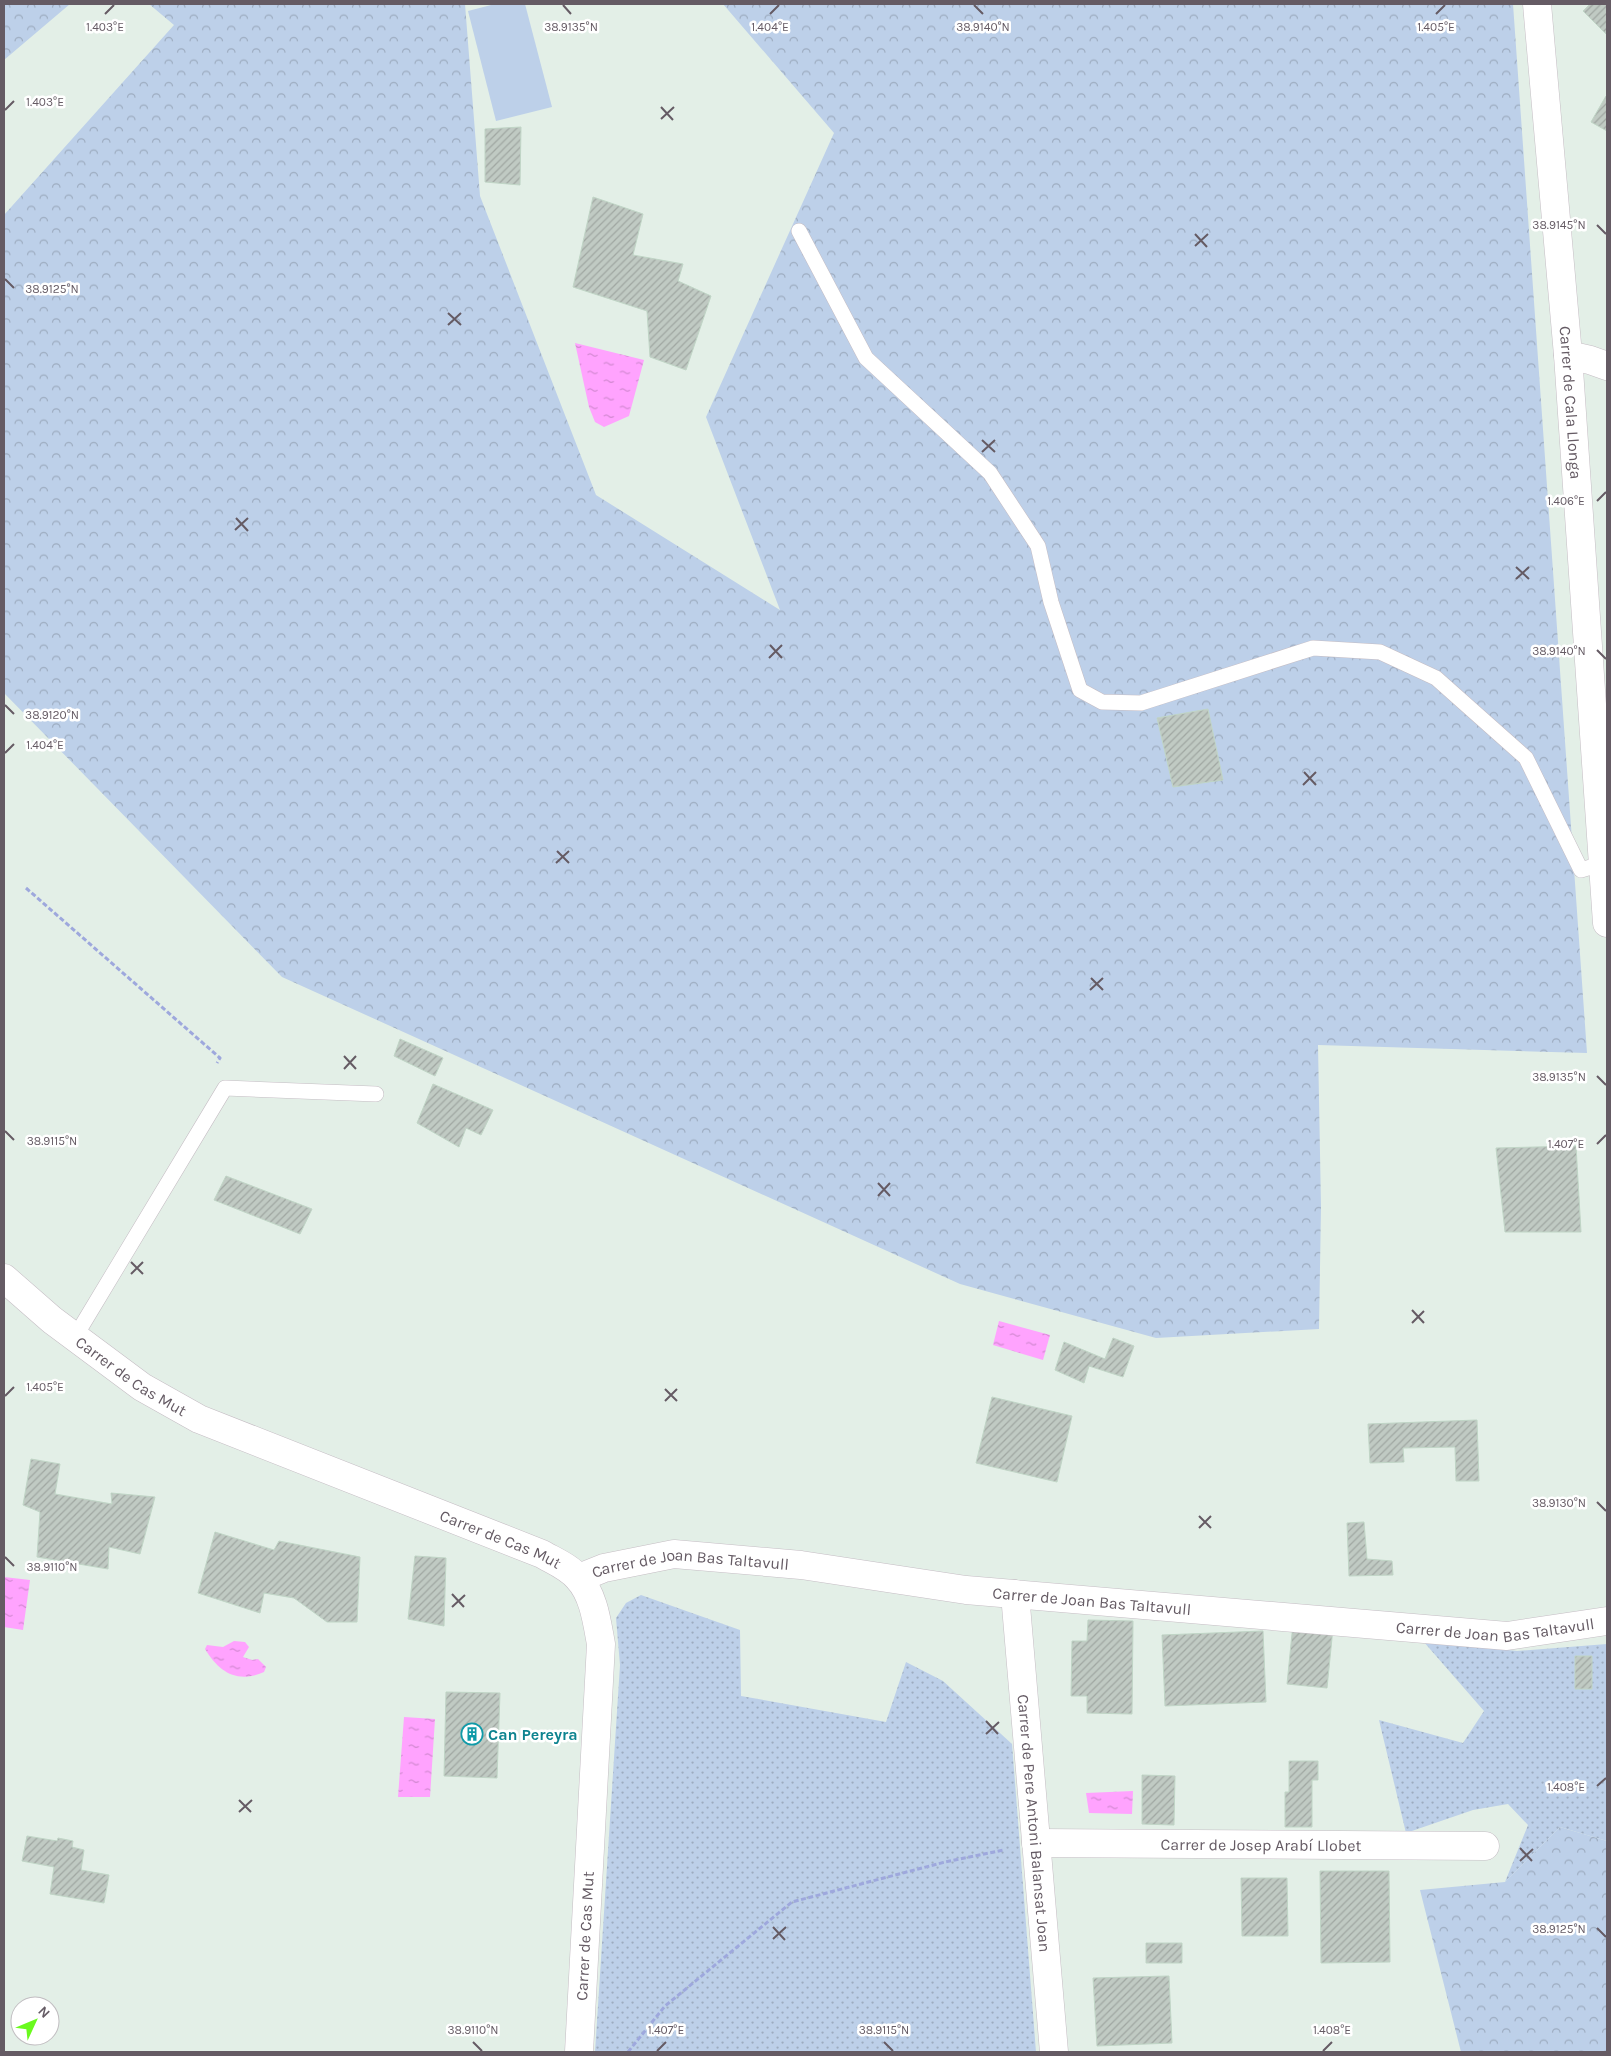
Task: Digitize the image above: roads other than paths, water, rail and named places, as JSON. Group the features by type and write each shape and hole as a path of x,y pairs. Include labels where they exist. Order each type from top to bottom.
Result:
{"street":[{"name":"Carrer de Cala Llonga","path":"1537,4 1568,355 1607,923"},
{"path":"1568,355 1607,366"},
{"name":"Carrer de Cas Mut","path":"4,1278 75,1337 142,1387 199,1419 542,1554 566,1567 579,1578 588,1593 602,1644 579,2052"},
{"name":"Carrer de Joan Bas Taltavull","path":"579,1578 604,1568 674,1554 801,1565 966,1590 1507,1636 1607,1621"},
{"name":"Carrer de Pere Antoni Balansat Joan","path":"1016,1594 1054,2052"},
{"name":"Carrer de Josep Arabí Llobet","path":"1036,1843 1484,1846"}],"lane":[{"path":"799,231 866,358 990,473 1038,546 1051,602 1080,690 1102,702 1141,703 1313,648 1380,652 1436,678 1526,758 1581,870 1604,863"},
{"path":"75,1337 225,1088 376,1094"}],"water":[{"path":"575,343 644,360 629,416 604,427 595,422 589,407"},
{"path":"999,1321 1050,1335 1043,1360 993,1345"},
{"path":"4,1577 30,1580 23,1630 4,1627"},
{"path":"234,1641 245,1642 249,1647 243,1657 252,1660 258,1659 266,1667 264,1672 245,1677 230,1674 216,1664 205,1649 207,1645 223,1647"},
{"path":"404,1717 435,1719 430,1797 398,1797"},
{"path":"1133,1791 1132,1814 1089,1813 1086,1793"}],"place":[{"name":"Can Pereyra","path":"472,1734"}]}
